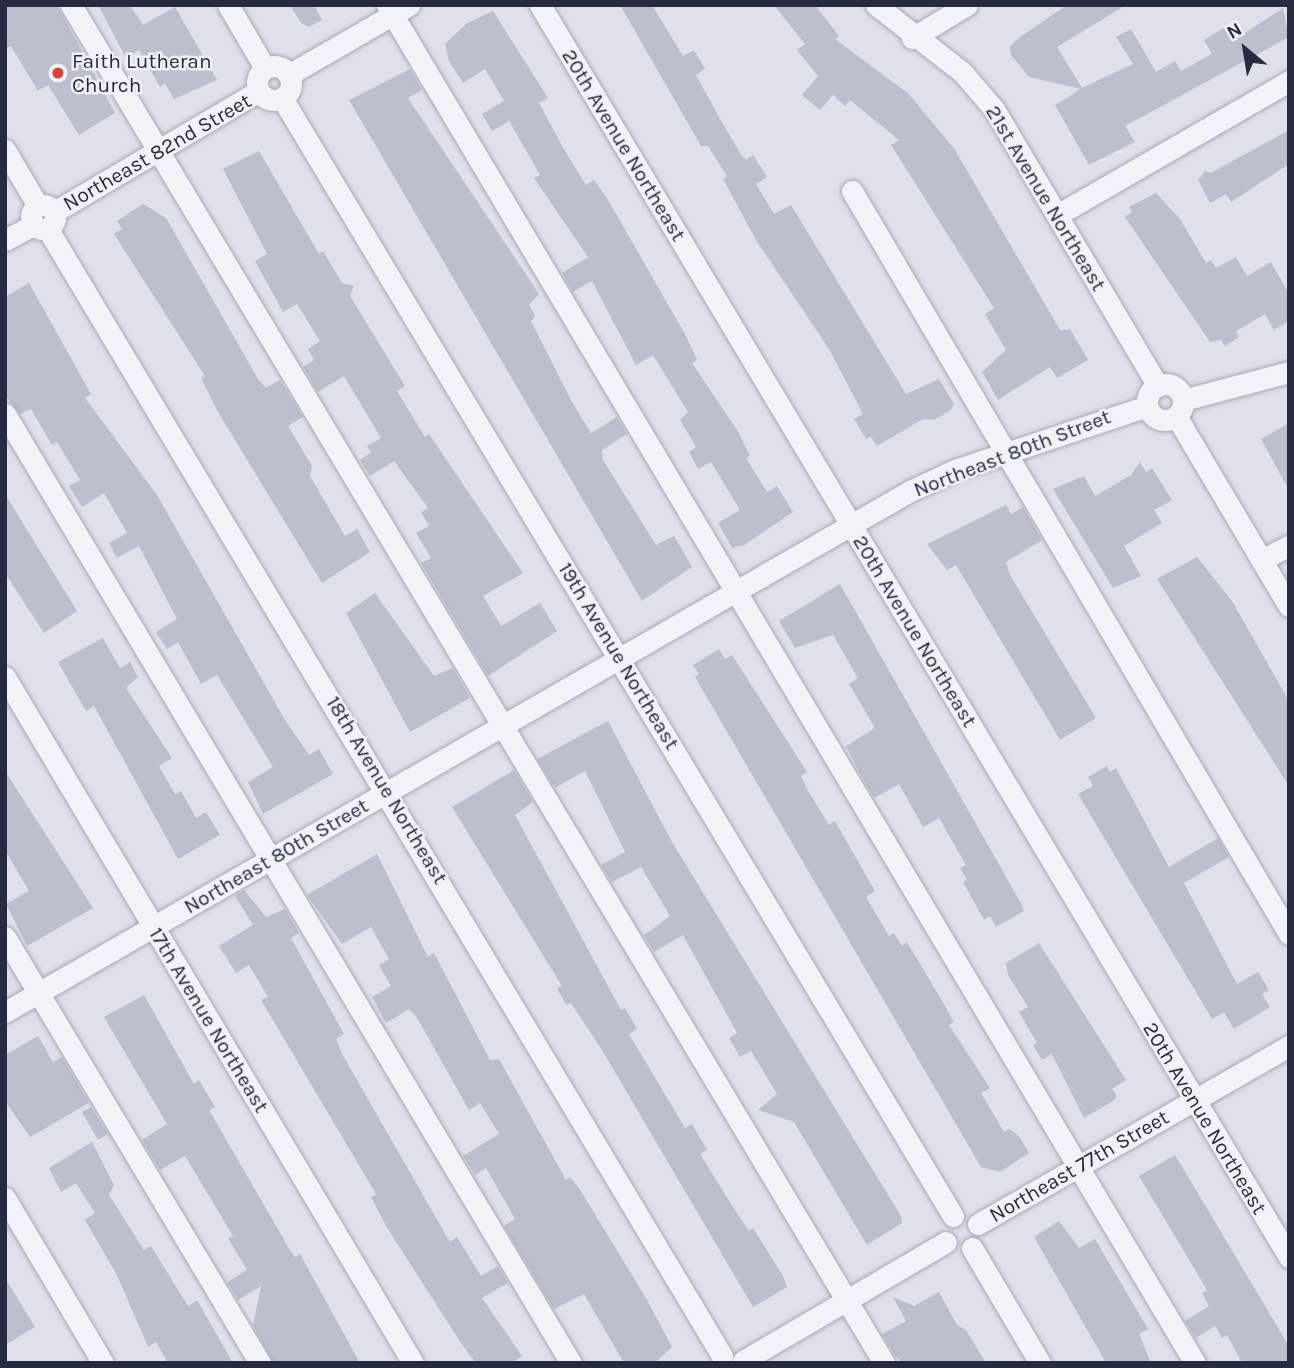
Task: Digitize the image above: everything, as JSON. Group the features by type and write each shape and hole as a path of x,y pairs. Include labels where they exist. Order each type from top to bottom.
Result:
{"street":[{"path":"71,5 504,724 884,1363"},
{"path":"228,5 265,68"},
{"name":"20th Avenue Northeast","path":"540,5 1289,1257"},
{"name":"21st Avenue Northeast","path":"876,5 912,38 979,89 1158,386"},
{"path":"912,38 967,5"},
{"path":"288,75 396,9 735,590 1195,1363"},
{"path":"276,66 288,75 290,88 282,98 269,99 259,92 258,77 265,68 276,66"},
{"path":"1056,215 1289,81"},
{"name":"Northeast 82nd Street","path":"5,240 259,92"},
{"name":"19th Avenue Northeast","path":"282,98 620,657 953,1216"},
{"name":"18th Avenue Northeast","path":"5,150 43,218 731,1361"},
{"path":"852,191 1289,934"},
{"path":"1289,372 1180,408 1160,420 1147,406 1158,386 1173,386 1180,408 1261,560 1289,606"},
{"name":"Northeast 80th Street","path":"5,1012 910,491 1004,453 1147,406"},
{"path":"5,414 571,1363"},
{"path":"1261,560 1289,546"},
{"name":"17th Avenue Northeast","path":"5,677 413,1363"},
{"path":"5,937 260,1363"},
{"name":"Northeast 77th Street","path":"978,1224 1289,1046"},
{"path":"5,1198 103,1363"},
{"path":"967,1214 978,1224 980,1238 972,1248 960,1251 946,1242 944,1227 953,1216 967,1214"},
{"path":"731,1361 846,1300 946,1242"},
{"path":"972,1248 1040,1363"}],"building":[{"name":"Faith Lutheran Church","path":"5,5 57,5 115,113 79,135 48,85 38,91 11,46 5,49"},
{"path":"98,5 130,5 143,25 175,7 217,80 174,99 165,83 160,87 139,50 126,58"},
{"path":"290,5 314,5 322,20 309,27 301,23"},
{"path":"620,5 652,5 683,56 694,50 705,69 696,75 719,117 740,153 746,160 753,155 767,177 756,184 774,214 791,205 906,394 939,379 954,404 951,410 934,420 923,419 877,446 871,437 866,439 854,419 863,414 829,349 756,240 723,179 727,176 708,146 701,146"},
{"path":"774,5 815,5 839,36 835,39 909,94 955,150 1060,330 1070,329 1088,360 1057,378 1050,367 998,400 982,372 1006,350 985,314 994,308 891,145 899,140 850,100 845,106 833,95 820,110 802,95 818,76 797,50 805,44"},
{"path":"1067,5 1126,5 1057,47 1082,88 1133,64 1116,37 1131,29 1156,72 1175,61 1181,71 1212,54 1204,40 1225,27 1233,41 1283,8 1289,37 1125,126 1135,142 1089,165 1055,105 1081,89 1029,77 1011,55 1010,46 1020,37"},
{"path":"493,11 548,98 539,103 565,151 586,185 594,180 607,198 686,336 697,360 692,363 739,433 750,456 746,458 767,492 777,486 793,512 744,545 732,548 718,523 740,510 711,462 698,469 689,452 696,447 680,420 688,412 653,355 636,365 592,281 573,292 562,273 588,257 534,178 540,175 509,121 492,131 482,114 504,101 485,69 463,83 449,61 445,44 466,24"},
{"path":"410,69 422,90 408,98 539,294 529,305 535,316 531,321 572,402 591,433 617,417 627,434 602,450 603,460 656,545 674,536 692,567 642,601 349,100"},
{"path":"1289,130 1289,164 1231,202 1226,194 1210,203 1198,180 1205,171 1211,173"},
{"path":"259,151 319,254 323,251 342,283 354,286 350,296 405,386 397,391 425,437 429,434 523,573 483,596 501,626 540,603 557,631 488,676 421,563 431,558 416,533 429,526 421,512 428,508 394,461 370,476 360,460 371,452 367,446 381,438 344,376 318,392 303,367 314,360 308,349 320,341 297,304 283,312 255,261 267,254 223,169"},
{"path":"1156,193 1180,219 1206,263 1211,260 1216,268 1236,257 1247,276 1271,262 1289,294 1289,321 1274,330 1265,314 1236,331 1239,337 1225,346 1221,340 1210,342 1125,217 1132,212 1129,207"},
{"path":"143,204 166,218 258,379 266,388 280,380 303,417 288,426 312,466 310,476 345,536 357,529 370,552 322,583 218,412 201,378 205,376 114,234 122,229 117,221"},
{"path":"29,283 91,394 85,398 157,495 285,720 309,755 319,749 333,774 263,814 248,782 273,767 217,675 201,684 178,642 167,649 156,632 177,619 139,546 117,558 109,543 127,533 104,493 82,507 69,486 80,480 57,442 52,445 31,409 20,414 5,395 5,297"},
{"path":"1289,423 1289,490 1261,439"},
{"path":"1140,462 1146,472 1152,468 1172,500 1154,510 1162,523 1124,546 1141,576 1113,588 1053,489 1084,476 1095,496 1131,475"},
{"path":"5,494 77,611 44,633 5,573"},
{"path":"1006,505 1011,514 1023,507 1042,540 1006,562 1010,575 1096,718 1060,740 956,565 947,570 927,544"},
{"path":"1197,557 1232,601 1289,701 1289,786 1157,579"},
{"path":"840,584 1022,905 1024,911 996,927 990,916 984,920 963,882 967,880 960,868 966,865 939,818 923,827 899,784 874,798 859,772 846,746 875,728 849,684 858,678 833,635 795,648 779,621"},
{"path":"375,593 434,676 453,668 470,698 410,732 346,613"},
{"path":"103,638 120,668 130,662 138,677 126,688 172,758 159,766 175,794 181,791 196,818 206,812 220,835 178,859 94,706 86,711 58,662"},
{"path":"719,649 725,659 732,655 807,772 801,776 807,789 829,825 835,821 875,891 866,897 889,936 894,933 902,946 907,942 954,1022 949,1025 990,1088 981,1093 1004,1132 1009,1129 1019,1136 1029,1153 1000,1172 981,1167 695,677 699,674 693,665"},
{"path":"608,721 672,842 901,1216 902,1223 867,1245 794,1122 758,1110 777,1094 751,1051 740,1057 729,1038 737,1033 683,935 654,952 644,935 670,916 641,867 612,882 601,865 625,852 585,771 555,788 537,759"},
{"path":"1107,766 1110,772 1116,768 1169,867 1218,838 1229,857 1184,883 1237,984 1258,972 1269,990 1262,994 1270,1007 1234,1029 1224,1012 1212,1019 1078,794 1093,786 1088,777"},
{"path":"514,770 533,802 515,815 621,1010 625,1008 637,1029 629,1034 685,1128 692,1124 707,1150 700,1154 733,1207 749,1231 753,1228 783,1276 787,1287 753,1307 602,1050 571,1003 566,1005 557,988 562,986 452,807"},
{"path":"5,771 93,908 27,946 6,904 29,891 5,850"},
{"path":"377,854 428,957 434,953 490,1060 499,1059 566,1180 570,1177 579,1188 646,1298 672,1347 655,1363 624,1363 584,1294 554,1309 504,1226 515,1219 486,1168 475,1175 463,1156 499,1134 480,1103 469,1110 416,1016 409,1009 386,1023 372,997 391,986 379,965 389,959 371,927 342,944 307,895"},
{"path":"244,890 266,917 285,909 299,933 291,938 344,1034 336,1039 342,1054 450,1242 457,1237 481,1276 498,1266 508,1283 482,1298 522,1356 512,1363 476,1363 461,1343 386,1226 371,1197 376,1194 261,1000 268,997 249,965 236,973 219,946 253,925 235,896"},
{"path":"1039,943 1126,1080 1112,1089 1117,1096 1113,1101 1084,1118 1052,1054 1042,1060 1033,1045 1037,1043 1019,1012 1028,1007 1008,975 1006,963"},
{"path":"144,995 194,1084 199,1080 215,1107 209,1110 290,1250 295,1257 300,1254 360,1363 273,1363 253,1325 261,1286 238,1300 227,1282 247,1270 228,1238 233,1236 185,1156 160,1170 142,1140 167,1124 104,1017"},
{"path":"38,1036 53,1062 62,1057 89,1103 30,1137 5,1101 5,1055"},
{"path":"91,1107 108,1134 98,1140 82,1112"},
{"path":"92,1142 114,1185 109,1195 144,1250 151,1246 188,1306 197,1300 233,1363 168,1363 156,1342 148,1347 117,1275 85,1220 95,1213 76,1183 61,1192 49,1168"},
{"path":"1175,1155 1289,1346 1289,1363 1242,1363 1227,1335 1222,1338 1215,1326 1196,1338 1185,1321 1209,1306 1202,1293 1207,1290 1139,1176"},
{"path":"1059,1221 1079,1248 1095,1239 1148,1329 1139,1334 1151,1363 1106,1363 1034,1237"},
{"path":"5,1278 35,1327 5,1345"},
{"path":"939,1292 957,1325 966,1330 986,1363 903,1363 894,1354 882,1334 906,1321 893,1297 914,1306"}],"place":[{"name":"Faith Lutheran Church","path":"58,73"}]}
